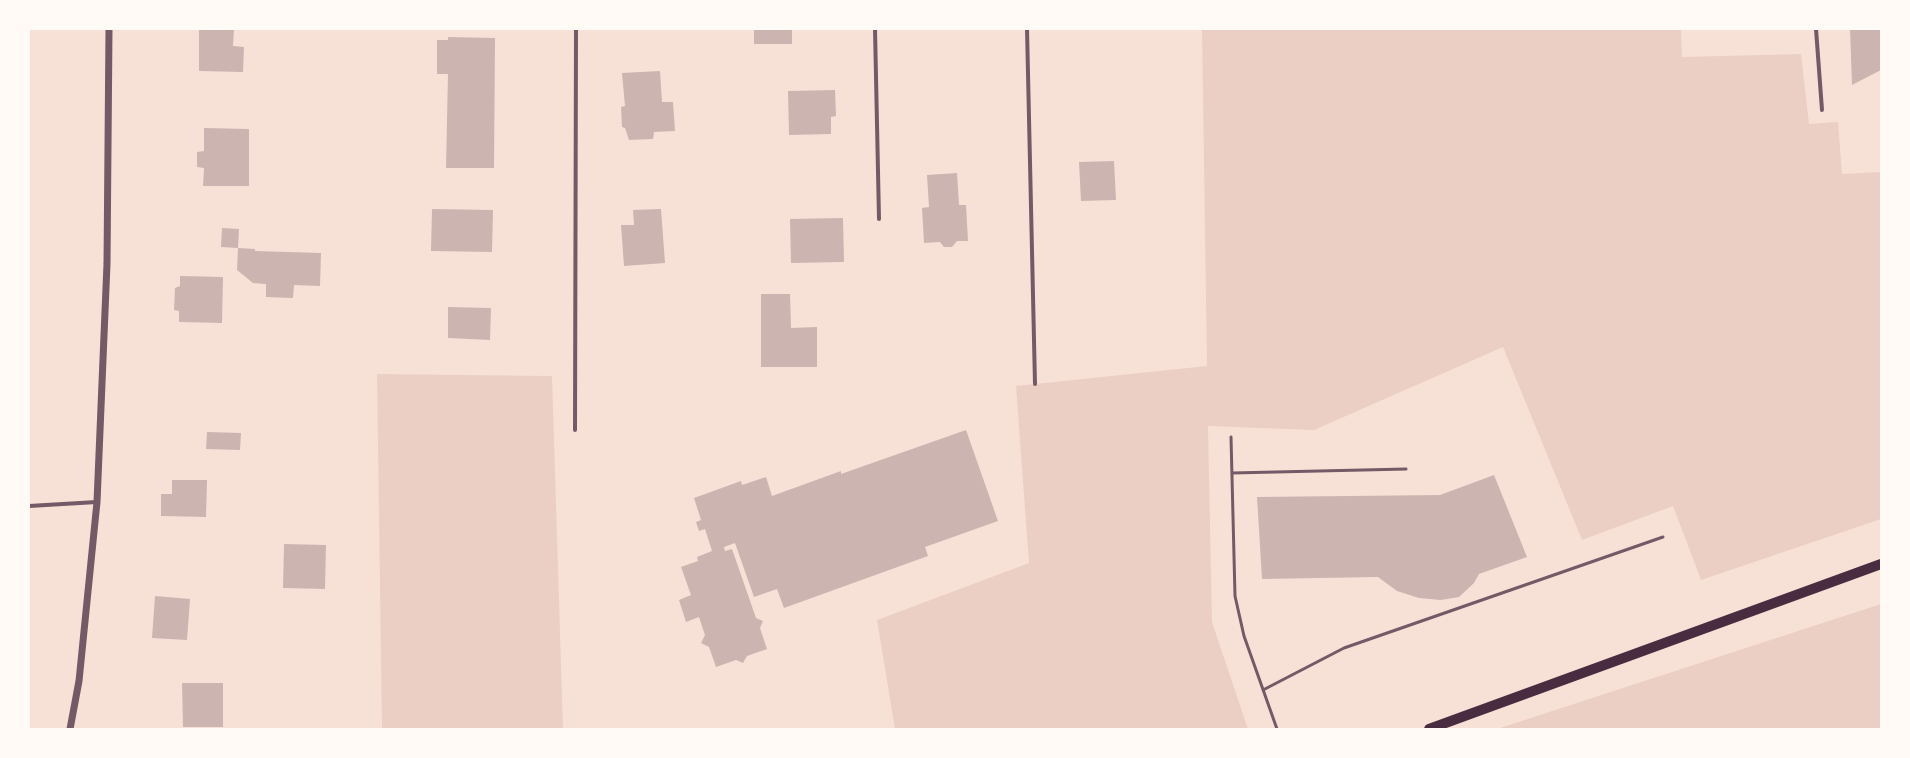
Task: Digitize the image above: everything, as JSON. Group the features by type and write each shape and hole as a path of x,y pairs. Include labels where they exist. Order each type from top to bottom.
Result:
{"main road":[{"path":"1429,729 1881,564"}],"street":[{"path":"70,729 79,681 97,502 106,264 109,29"},
{"path":"575,430 576,29"},
{"path":"875,29 879,219"},
{"path":"1027,29 1035,384"},
{"path":"1816,29 1822,110"},
{"path":"29,506 97,502"}],"lane":[{"path":"1230,437 1235,596 1244,636 1277,729"},
{"path":"1232,473 1406,469"},
{"path":"1263,690 1344,648 1663,537"}],"shaded area":[{"path":"1202,29 1681,29 1682,57 1801,54 1809,124 1838,122 1842,174 1881,172 1881,519 1701,580 1673,506 1582,540 1503,347 1314,430 1208,426 1212,622 1248,729 895,729 877,620 1029,563 1016,386 1207,366"},
{"path":"377,374 552,376 563,729 382,729"},
{"path":"1881,604 1881,729 1497,729"}],"building":[{"path":"199,29 234,29 233,46 244,47 243,72 199,71"},
{"path":"754,29 792,29 792,44 754,44"},
{"path":"1850,29 1881,29 1881,70 1852,85"},
{"path":"448,37 495,38 494,168 446,168 448,74 437,74 437,40 448,40"},
{"path":"660,71 662,102 673,102 675,131 654,132 653,139 629,140 625,128 622,127 621,107 625,106 622,73"},
{"path":"835,90 836,116 831,117 831,134 789,135 788,91"},
{"path":"204,128 249,129 249,186 203,186 204,168 197,167 197,152 204,151"},
{"path":"1114,161 1116,200 1081,201 1079,162"},
{"path":"957,173 959,205 966,205 968,241 957,241 952,247 944,247 940,242 924,243 922,208 929,207 927,175"},
{"path":"432,209 493,210 492,252 431,251"},
{"path":"661,209 665,263 624,266 621,225 634,225 633,210"},
{"path":"843,218 844,262 791,263 790,219"},
{"path":"222,228 239,229 238,248 221,247"},
{"path":"238,248 255,249 255,251 321,253 320,286 294,285 293,298 266,297 266,284 253,283 237,270"},
{"path":"180,276 223,277 222,323 179,322 179,311 174,310 175,288 180,286"},
{"path":"761,294 790,294 791,328 817,327 817,367 761,367"},
{"path":"448,307 491,308 490,340 448,338"},
{"path":"966,430 998,521 925,547 928,556 784,608 777,589 754,597 735,543 724,547 725,551 732,549 756,618 763,621 760,628 767,649 747,656 743,663 736,660 716,667 709,647 701,643 705,635 699,617 686,622 679,600 691,595 681,567 698,561 697,557 712,551 705,529 699,531 696,522 701,520 694,498 741,481 742,485 766,477 772,496 841,471 841,474"},
{"path":"207,432 241,433 240,450 206,449"},
{"path":"1494,475 1527,557 1479,574 1474,583 1459,597 1441,600 1419,598 1397,591 1378,577 1262,579 1257,497 1440,495"},
{"path":"172,480 207,480 206,517 161,516 161,494 172,494"},
{"path":"284,544 326,545 325,589 283,588"},
{"path":"155,596 190,599 187,640 152,638"},
{"path":"182,683 223,683 223,727 183,727"}]}
